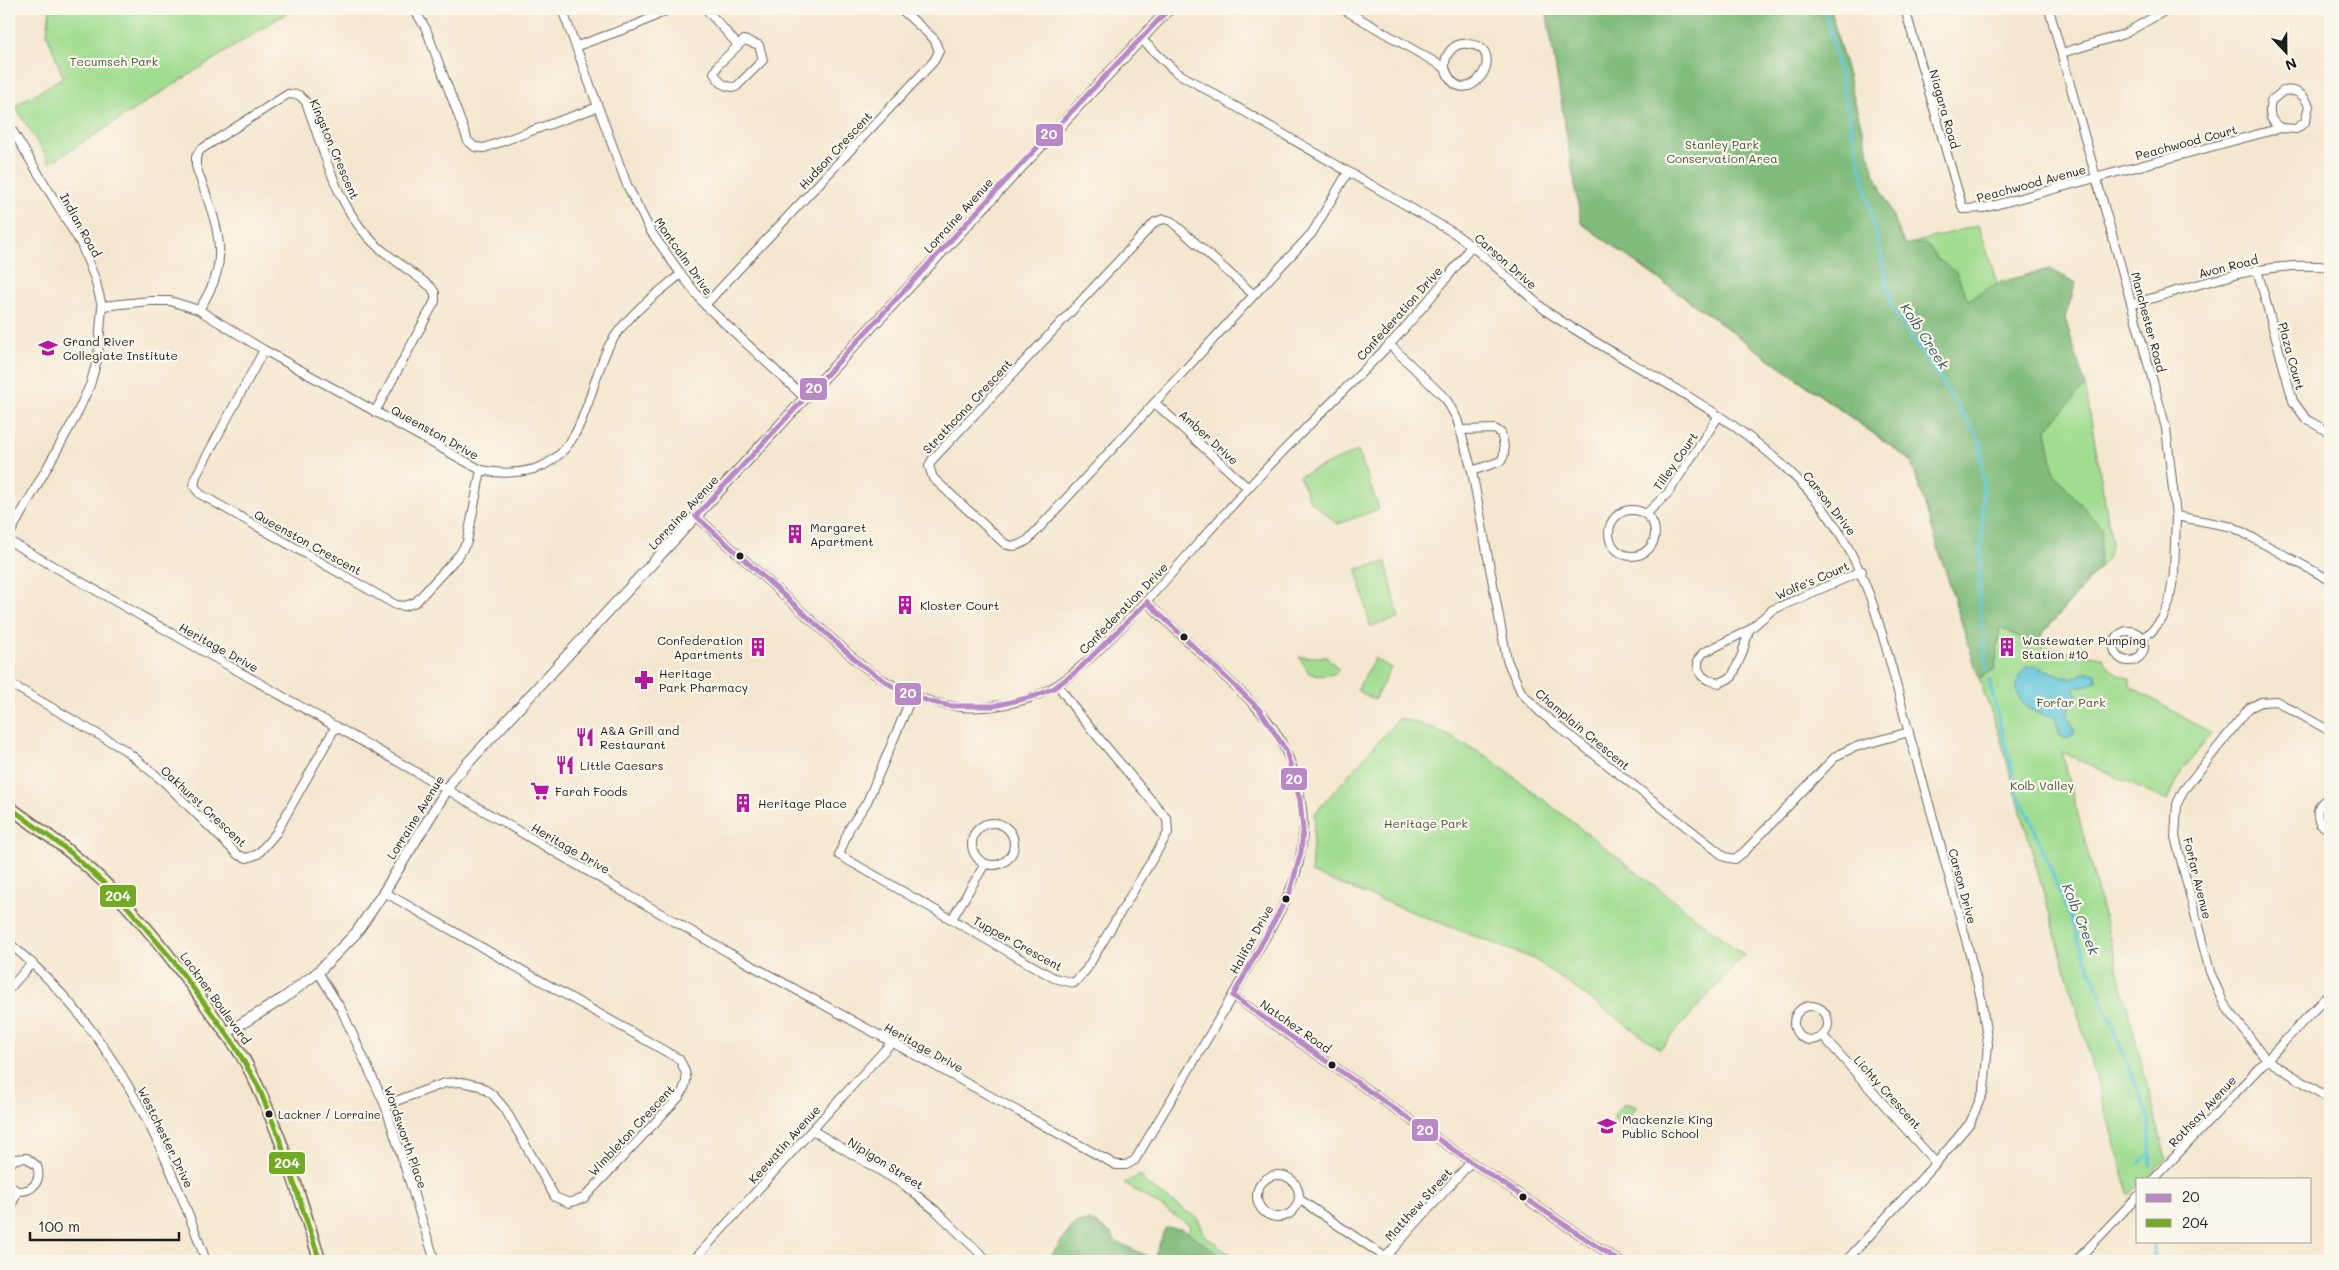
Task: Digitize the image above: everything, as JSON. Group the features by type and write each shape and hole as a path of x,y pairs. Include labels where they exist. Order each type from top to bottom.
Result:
{"main road":[{"name":"Lackner Boulevard","path":"9,807 103,881 147,929 188,980 246,1062 297,1185 320,1261"}],"street":[{"path":"414,9 426,29 468,141 475,147 484,148 598,107"},
{"name":"Montcalm Drive","path":"562,9 627,185 650,230 705,305 805,398"},
{"path":"577,46 636,25 670,9"},
{"path":"706,9 738,45"},
{"name":"Hudson Crescent","path":"705,305 934,61 938,51 934,39 900,9"},
{"name":"Lorraine Avenue","path":"226,1034 284,998 318,972 356,933 384,892 446,789 506,721 805,398 1169,9"},
{"path":"1343,9 1444,68 1447,75 1457,84 1471,85 1479,81 1485,74 1486,59 1482,52 1474,45 1459,45 1451,49 1446,55 1444,68"},
{"name":"Niagara Road","path":"1905,9 1961,204 1963,209 1970,210"},
{"name":"Manchester Road","path":"2049,9 2133,304 2166,428 2176,516 2174,573 2169,603 2162,619 2151,632 2142,638"},
{"path":"2062,54 2124,34 2168,9"},
{"name":"Carson Drive","path":"1141,39 1176,72 1454,233 1471,245 1550,314 1718,417 1782,462 1818,501 1849,546 1862,571 1871,595 1981,998 1988,1044 1984,1090 1970,1123 1936,1164 1846,1261"},
{"path":"744,40 759,45 762,60 736,86 727,87 720,84 714,73 719,64 738,45 744,40"},
{"name":"Peachwood Court","path":"2096,178 2281,128 2289,130 2299,127 2308,116 2309,106 2306,100 2296,91 2283,91 2276,94 2271,101 2270,115 2272,120 2281,128"},
{"name":"Kingston Crescent","path":"200,310 212,287 218,269 219,249 216,230 196,166 196,157 200,150 288,94 298,95 306,102 338,191 351,214 376,245 431,287 435,293 435,301 375,412"},
{"name":"Indian Road","path":"9,125 81,244 95,279 102,306 98,357 90,385 75,418 9,535"},
{"name":"Strathcona Crescent","path":"1254,295 1171,221 1164,219 1155,222 932,460 929,466 933,478 1005,544 1012,547 1018,546 1028,540 1312,233 1348,172"},
{"name":"Peachwood Avenue","path":"1970,210 1984,208 2096,178"},
{"name":"Confederation Drive","path":"696,516 860,664 882,680 912,696 939,704 969,708 1000,705 1031,698 1058,685 1073,675 1146,602 1248,488 1389,344 1463,258 1471,245"},
{"name":"Avon Road","path":"2133,304 2257,269 2304,264 2330,267"},
{"name":"Plaza Court","path":"2257,269 2293,401 2306,419 2330,433"},
{"name":"Queenston Drive","path":"102,306 170,301 200,310 264,350 481,470 499,474 518,474 547,465 561,454 575,433 610,344 639,307 681,274"},
{"name":"Champlain Crescent","path":"1389,344 1446,399 1460,430 1472,471 1507,660 1521,692 1540,712 1724,857 1735,860 1744,852 1836,756 1852,748 1909,732"},
{"name":"Queenston Crescent","path":"264,350 196,476 194,486 200,494 396,604 405,606 416,602 458,555 467,542 472,527 481,470"},
{"name":"Amber Drive","path":"1155,403 1248,488"},
{"name":"Tilley Court","path":"1646,514 1668,493 1718,417"},
{"path":"1460,430 1495,429 1501,433 1504,446 1501,461 1472,471"},
{"path":"1626,510 1636,510 1646,514 1652,520 1655,528 1656,537 1652,545 1646,552 1638,556 1621,554 1610,541 1608,532 1611,522 1617,515 1626,510"},
{"path":"2176,516 2233,527 2330,580"},
{"name":"Heritage Drive","path":"9,541 336,726 729,953 1116,1165 1126,1165"},
{"name":"Wolfe's Court","path":"1749,630 1732,678 1720,683 1702,676 1698,669 1698,660 1703,652 1749,630 1772,610 1862,571"},
{"name":"Halifax Drive","path":"1126,1165 1135,1160 1233,996 1290,892 1301,852 1303,830 1300,800 1294,771 1286,750 1259,709 1146,602"},
{"path":"2132,631 2142,638 2145,647 2141,657 2132,662 2118,657 2114,648 2118,636 2132,631"},
{"name":"Oakhurst Crescent","path":"9,683 125,750 164,782 238,855 248,858 258,854 276,833 336,726"},
{"name":"Tupper Crescent","path":"912,696 867,802 850,827 839,855 1054,978 1074,983 1086,970 1168,833 1167,819 1078,712 1058,685"},
{"name":"Forfar Avenue","path":"2330,731 2276,701 2260,702 2249,708 2183,791 2178,804 2175,837 2210,972 2224,1004 2266,1059 2330,1099"},
{"path":"2330,798 2321,803 2317,812 2320,824 2330,830"},
{"path":"994,823 1004,826 1013,835 1015,842 1010,857 1000,864 985,864 974,854 972,844 974,837 984,825 994,823"},
{"path":"952,919 985,864"},
{"name":"Wimbleton Crescent","path":"384,892 679,1060 687,1072 687,1084 680,1096 584,1198 568,1203 554,1197 505,1109 493,1095 480,1086 461,1082 446,1083 385,1106"},
{"name":"Westchester Drive","path":"9,942 32,963 83,1020 116,1065 145,1114 181,1191 206,1261"},
{"path":"9,989 32,963"},
{"name":"Wordsworth Place","path":"318,972 341,1010 385,1106 435,1261"},
{"path":"2266,1059 2330,993"},
{"name":"Natchez Road","path":"1233,996 1471,1162 1619,1261"},
{"path":"1814,1006 1825,1012 1828,1024 1823,1036 1810,1041 1798,1035 1794,1023 1800,1010 1814,1006"},
{"name":"Lichty Crescent","path":"1823,1036 1936,1164"},
{"name":"Keewatin Avenue","path":"693,1261 892,1042"},
{"name":"Rothsay Avenue","path":"2155,1178 2266,1059"},
{"name":"Nipigon Street","path":"812,1130 904,1185 936,1211 988,1261"},
{"path":"9,1164 15,1159 27,1158 32,1161 39,1171 39,1177 32,1189 17,1191 9,1185"},
{"name":"Matthew Street","path":"1384,1259 1471,1162"},
{"path":"1299,1199 1292,1212 1286,1216 1275,1218 1268,1216 1260,1209 1256,1200 1257,1190 1265,1178 1272,1175 1283,1175 1292,1180 1297,1186 1299,1199 1384,1259"},
{"path":"9,1213 17,1191"},
{"path":"2076,1261 2136,1198"}],"green space":[{"name":"Tecumseh Park","path":"50,9 293,9 50,163 15,106 63,77 47,34"},
{"name":"Stanley Park Conservation Area","path":"1546,9 1830,9 1873,170 1905,245 1926,243 1939,260 1956,272 1968,300 1997,283 2050,269 2076,283 2065,318 2085,385 2046,430 2054,473 2102,529 2099,567 2033,645 2000,627 1995,669 1979,678 1911,460 1581,223"},
{"name":"Stanley Park Conservation Area","path":"1830,9 1873,170 1905,245 1979,225 1997,283 2050,269 2085,385 2112,543 2107,559 2033,645 2102,657 2113,671 2130,679 2130,686 2212,734 2183,769 2167,801 2062,752 2166,1159 2146,1178 2136,1178 2136,1188 2129,1195 1999,734 1979,678 1911,461 1581,223"},
{"path":"1358,451 1379,509 1338,524 1310,501 1299,476"},
{"path":"1386,562 1399,619 1370,626 1357,569"},
{"path":"1299,657 1327,657 1339,670 1324,676 1309,673"},
{"path":"1375,658 1391,668 1374,700 1357,690"},
{"name":"Heritage Park","path":"1399,718 1436,729 1488,757 1744,955 1660,1049 1534,959 1311,873 1315,813"},
{"path":"1624,1103 1637,1107 1623,1125 1614,1119 1613,1116"},
{"path":"1141,1175 1145,1183 1198,1219 1206,1237 1241,1261 1170,1261 1191,1226 1124,1183"},
{"path":"1090,1220 1111,1233 1115,1241 1154,1259 1165,1228 1183,1229 1228,1261 1061,1261 1052,1254 1074,1224"}],"water":[{"path":"2034,666 2071,679 2085,672 2096,673 2096,681 2089,685 2075,687 2077,699 2067,713 2075,733 2067,739 2060,736 2055,716 2035,712 2021,701 2017,685 2019,676 2026,667"}],"waterway":[{"name":"Kolb Creek","path":"1825,9 1893,310 1981,441 1983,501 1979,601 1987,670"},
{"name":"Kolb Creek","path":"1989,680 2018,794 2034,827 2149,1119 2151,1166"},
{"path":"2139,1163 2150,1153"},
{"name":"Kolb Creek","path":"2154,1242 2154,1261"}],"transit line":[{"name":"20","path":"696,516 1011,175 1169,9"},
{"name":"20","path":"696,516 860,664 898,690 931,702 951,706 994,706 1035,696 1054,688 1077,671 1147,602"},
{"name":"20","path":"1147,602 1259,709 1286,750 1300,800 1303,830 1301,852 1290,892 1233,996"},
{"name":"204","path":"9,807 70,852 118,896 171,958 232,1041 258,1086 278,1135 320,1261"},
{"name":"20","path":"1233,996 1471,1162 1619,1261"}],"place":[{"name":"Grand River Collegiate Institute","path":"48,348"},
{"name":"Margaret Apartment","path":"795,534"},
{"name":"Kloster Court","path":"905,605"},
{"name":"Confederation Apartments","path":"758,647"},
{"name":"Wastewater Pumping Station #10","path":"2007,647"},
{"name":"Heritage Park Pharmacy","path":"644,680"},
{"name":"A&A Grill and Restaurant","path":"585,737"},
{"name":"Little Caesars","path":"565,765"},
{"name":"Farah Foods","path":"540,791"},
{"name":"Heritage Place","path":"743,803"},
{"name":"Lackner / Lorraine","path":"269,1114"},
{"name":"Mackenzie King Public School","path":"1607,1126"}],"park label":[{"name":"Forfar Park","path":"2071,702"},
{"name":"Kolb Valley","path":"2042,785"}]}
